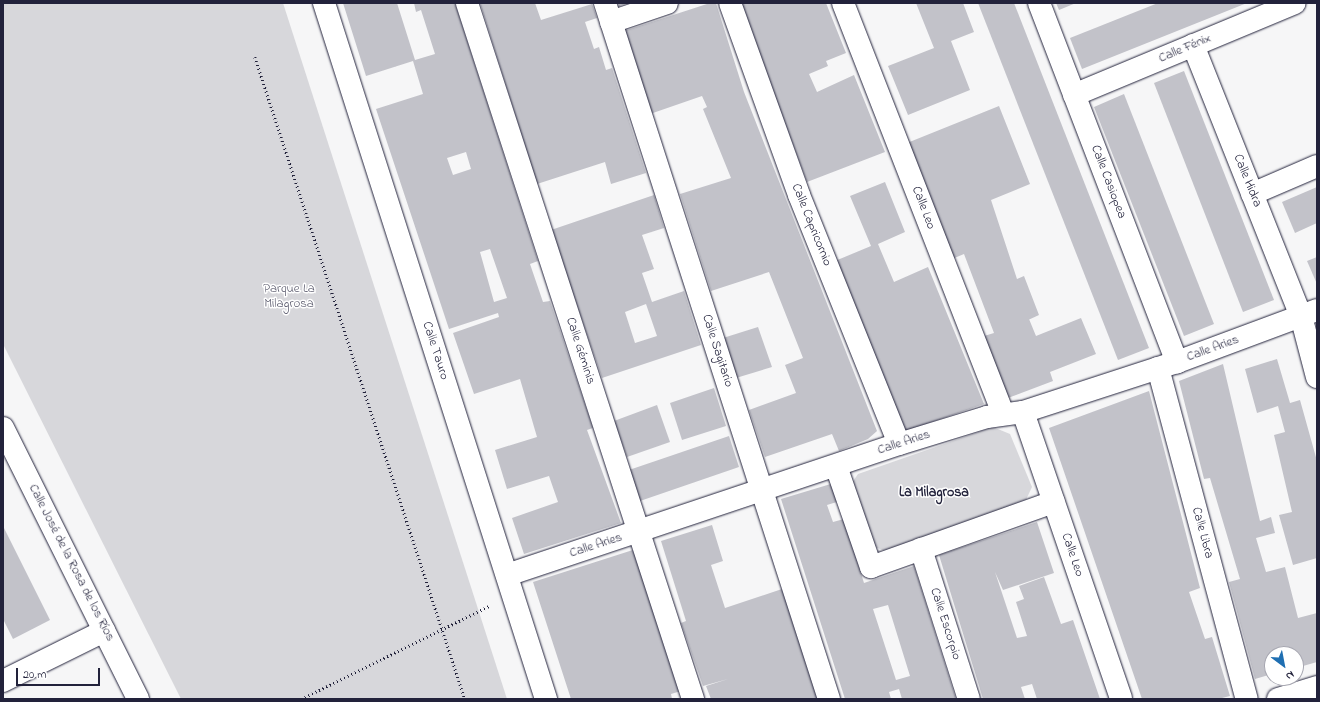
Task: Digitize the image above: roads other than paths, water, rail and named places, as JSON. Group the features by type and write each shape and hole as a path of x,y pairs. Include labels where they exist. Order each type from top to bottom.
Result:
{"street":[{"name":"Calle Tauro","path":"324,3 546,699"},
{"name":"Calle Géminis","path":"467,3 693,699"},
{"path":"608,12 667,3"},
{"name":"Calle Capricornio","path":"730,3 799,195 899,444"},
{"name":"Calle Leo","path":"843,3 1013,412 1054,502 1121,699"},
{"name":"Calle Casiopea","path":"1039,3 1074,95 1167,365"},
{"name":"Calle Fénix","path":"1074,95 1295,3"},
{"name":"Calle Sagitario","path":"608,12 829,699"},
{"name":"Calle Hidra","path":"1193,45 1252,194 1309,313 1317,377"},
{"path":"1252,194 1317,166"},
{"name":"Calle Aries","path":"510,585 639,532 761,490 899,444 1013,412 1167,365 1309,313"},
{"name":"Calle Libra","path":"1167,365 1247,699"},
{"name":"Calle José de la Rosa de los Ríos","path":"3,428 138,699"},
{"path":"836,466 871,567 1054,502"},
{"name":"Calle Escorpio","path":"921,549 969,699"},
{"path":"3,681 104,631"},
{"path":"1278,699 1317,687"}],"district":[{"name":"La Milagrosa","path":"934,493"}],"park label":[{"name":"Parque La Milagrosa","path":"289,298"}]}
